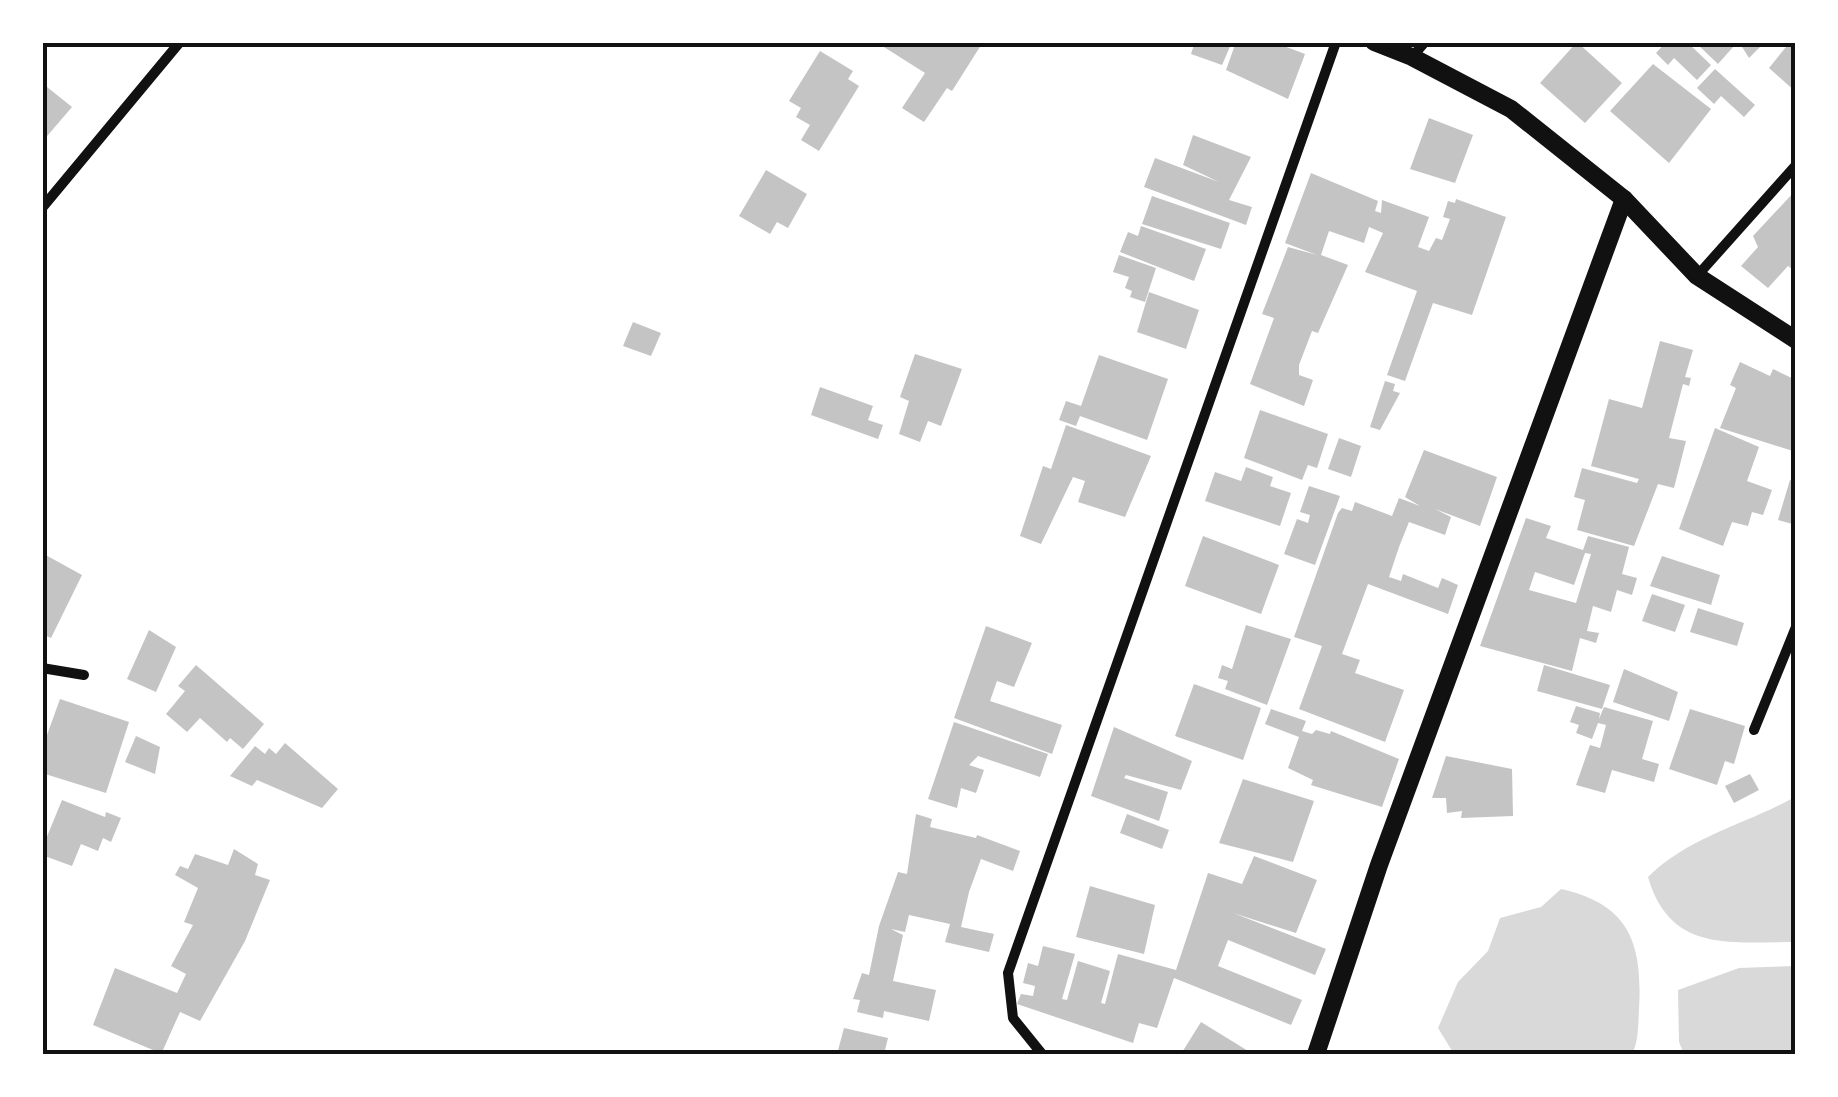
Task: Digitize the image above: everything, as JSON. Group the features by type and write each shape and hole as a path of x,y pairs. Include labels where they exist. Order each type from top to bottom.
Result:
{"street":[{"path":"42,208 180,42"},
{"path":"1042,1054 1013,1018 1008,973 1336,42"},
{"path":"1374,42 1419,50 1512,108 1624,200 1697,276 1796,340"},
{"path":"1697,276 1796,165"},
{"path":"1316,1054 1379,865 1624,200"},
{"path":"1754,730 1796,627"},
{"path":"42,668 84,675"}],"shaded area":[{"path":"1795,797 1795,942 1748,943 1705,938 1671,919 1658,902 1648,877 1700,841"},
{"path":"1561,889 1584,896 1617,916 1634,946 1640,986 1638,1032 1632,1054 1454,1054 1438,1028 1458,982 1488,951 1500,918 1541,907"},
{"path":"1795,966 1795,1054 1684,1054 1679,1042 1678,990 1739,968"}],"building":[{"path":"876,42 983,42 952,91 947,88 924,122 902,108 925,73"},
{"path":"1195,42 1232,42 1222,65 1191,54"},
{"path":"1236,42 1273,42 1305,54 1288,99 1226,70"},
{"path":"1577,42 1622,83 1585,123 1540,83"},
{"path":"1666,42 1687,42 1711,65 1697,80 1674,58 1668,65 1656,53"},
{"path":"1695,42 1730,42 1734,46 1718,64"},
{"path":"1739,42 1765,42 1749,58"},
{"path":"1790,42 1796,45 1796,92 1769,68"},
{"path":"820,51 853,71 848,79 859,86 819,151 801,140 810,125 796,117 801,108 789,101"},
{"path":"1653,64 1711,109 1669,163 1610,111"},
{"path":"1715,69 1755,105 1744,117 1721,96 1714,104 1697,88"},
{"path":"42,83 72,107 42,142"},
{"path":"1429,118 1473,135 1455,183 1410,169"},
{"path":"1193,135 1251,157 1229,200 1252,207 1246,225 1144,187 1155,158 1219,182 1183,165"},
{"path":"766,170 807,194 788,228 777,222 770,234 739,216"},
{"path":"1311,173 1378,201 1375,211 1381,213 1382,200 1429,217 1418,247 1429,251 1436,238 1442,240 1450,219 1443,217 1448,201 1455,203 1456,199 1506,217 1472,315 1433,303 1405,381 1387,375 1417,291 1365,272 1383,233 1369,227 1364,243 1329,231 1321,255 1348,265 1318,333 1312,331 1299,365 1299,375 1313,380 1304,406 1250,384 1274,318 1262,314 1288,247 1317,255 1285,243"},
{"path":"1796,190 1796,272 1788,266 1768,288 1741,266 1758,247 1753,236"},
{"path":"1152,196 1230,223 1221,249 1142,224"},
{"path":"1141,226 1206,249 1194,281 1120,252 1128,232 1138,236"},
{"path":"1119,255 1156,268 1145,302 1130,297 1132,291 1125,288 1129,277 1113,272"},
{"path":"1149,292 1199,310 1186,349 1137,332"},
{"path":"633,322 661,333 651,356 623,346"},
{"path":"1660,341 1693,350 1685,377 1691,378 1689,386 1683,384 1669,438 1686,441 1674,488 1658,484 1634,546 1577,530 1585,500 1574,497 1582,468 1637,483 1639,479 1591,466 1609,399 1642,408"},
{"path":"915,354 962,369 941,426 928,421 920,442 899,434 909,401 900,397"},
{"path":"1099,355 1168,379 1147,440 1080,416 1076,426 1059,420 1066,401 1081,406"},
{"path":"1740,362 1770,376 1773,369 1796,380 1796,452 1720,428 1736,388 1730,385"},
{"path":"1385,381 1395,384 1393,391 1400,393 1380,430 1370,427"},
{"path":"820,387 873,406 868,420 883,425 878,439 811,415"},
{"path":"1260,410 1328,434 1317,468 1308,465 1302,480 1244,458"},
{"path":"1066,425 1151,456 1125,517 1078,502 1085,481 1073,477 1041,544 1020,536 1043,466 1051,469"},
{"path":"1715,428 1759,447 1747,481 1772,490 1763,515 1752,512 1748,526 1732,522 1723,546 1679,529"},
{"path":"1339,438 1361,446 1351,477 1328,469"},
{"path":"1424,450 1497,477 1480,526 1435,509 1451,517 1445,535 1409,522 1399,547 1389,577 1401,581 1403,574 1438,588 1442,578 1458,585 1448,614 1368,584 1342,654 1360,660 1355,673 1404,690 1385,742 1299,709 1322,646 1294,637 1338,513 1342,508 1352,511 1355,502 1392,516 1399,498 1420,506 1405,497"},
{"path":"1246,467 1273,477 1270,486 1291,493 1280,526 1205,501 1215,472 1241,481"},
{"path":"1790,480 1796,482 1796,525 1778,520"},
{"path":"1309,486 1340,496 1315,565 1284,554 1297,519 1308,523 1310,515 1300,512"},
{"path":"1526,518 1551,526 1546,538 1583,550 1588,536 1629,547 1622,574 1637,578 1632,595 1617,590 1611,612 1593,606 1587,631 1599,633 1596,643 1580,638 1572,671 1480,646","holes":["1585,553 1591,554 1576,603 1529,590 1535,572 1574,585"]},
{"path":"1203,536 1279,565 1261,614 1185,586"},
{"path":"42,553 82,575 51,638 42,634"},
{"path":"1662,556 1720,575 1711,605 1650,586"},
{"path":"1652,594 1685,605 1675,632 1642,621"},
{"path":"1698,608 1744,623 1737,646 1690,632"},
{"path":"1246,625 1291,639 1267,705 1225,689 1228,681 1218,678 1222,665 1232,669"},
{"path":"986,626 1032,643 1014,687 997,681 990,701 1062,725 1052,754 954,718"},
{"path":"149,630 176,647 156,692 127,679"},
{"path":"196,665 264,724 243,749 230,738 227,742 200,718 187,732 166,714 185,691 178,686"},
{"path":"1544,665 1610,685 1602,709 1537,691"},
{"path":"1624,669 1678,692 1669,721 1613,702"},
{"path":"1194,684 1261,708 1243,760 1175,736"},
{"path":"60,699 129,722 106,793 42,773 42,749"},
{"path":"1576,706 1600,713 1599,719 1604,707 1653,721 1642,759 1659,764 1654,782 1612,770 1605,793 1576,785 1590,745 1600,748 1606,725 1598,723 1592,739 1576,733 1579,725 1570,722"},
{"path":"1271,709 1306,721 1302,731 1331,731 1399,759 1382,807 1311,785 1313,780 1288,768 1299,737 1265,724"},
{"path":"1690,709 1745,726 1734,764 1725,761 1717,785 1669,769"},
{"path":"954,722 1048,754 1040,777 978,756 969,765 984,770 976,793 961,788 957,808 928,799"},
{"path":"1114,727 1192,761 1181,790 1126,775 1124,778 1168,792 1159,821 1091,796"},
{"path":"136,736 160,747 155,774 125,762"},
{"path":"285,743 338,789 322,808 257,780 252,786 230,776 255,746 265,754 269,748 276,754"},
{"path":"1446,756 1512,769 1513,816 1461,818 1462,811 1447,813 1446,798 1432,798"},
{"path":"1750,774 1759,790 1734,803 1725,786"},
{"path":"1243,779 1314,801 1293,862 1219,843"},
{"path":"62,800 105,817 106,812 121,818 111,842 103,838 98,851 81,844 72,866 42,855 42,837 46,839"},
{"path":"916,814 932,819 930,827 976,838 977,835 1020,851 1013,871 981,859 969,892 961,927 994,934 989,952 945,942 950,924 909,915 905,932 891,929 903,935 893,981 936,990 929,1021 884,1011 883,1018 857,1012 860,1000 853,999 862,973 869,975 879,926 898,872 907,874"},
{"path":"1127,814 1169,830 1162,849 1120,833"},
{"path":"234,849 258,864 255,875 270,880 245,941 200,1021 180,1012 163,1050 172,1054 152,1054 153,1050 93,1025 115,968 177,993 186,974 171,966 193,925 184,922 198,888 175,875 180,866 188,869 195,854 228,865"},
{"path":"1254,856 1317,880 1296,933 1233,913 1326,949 1315,975 1228,940 1218,966 1302,1000 1291,1025 1174,978 1157,1028 1139,1023 1133,1043 1017,1004 1021,994 1033,996 1035,986 1023,983 1028,963 1038,966 1043,946 1075,954 1062,999 1067,1000 1078,961 1110,971 1101,1003 1105,1004 1118,954 1176,970 1208,873 1242,884"},
{"path":"1090,886 1155,905 1144,954 1076,937"},
{"path":"1201,1022 1253,1054 1181,1054"},
{"path":"844,1028 888,1038 884,1054 837,1054"}]}
